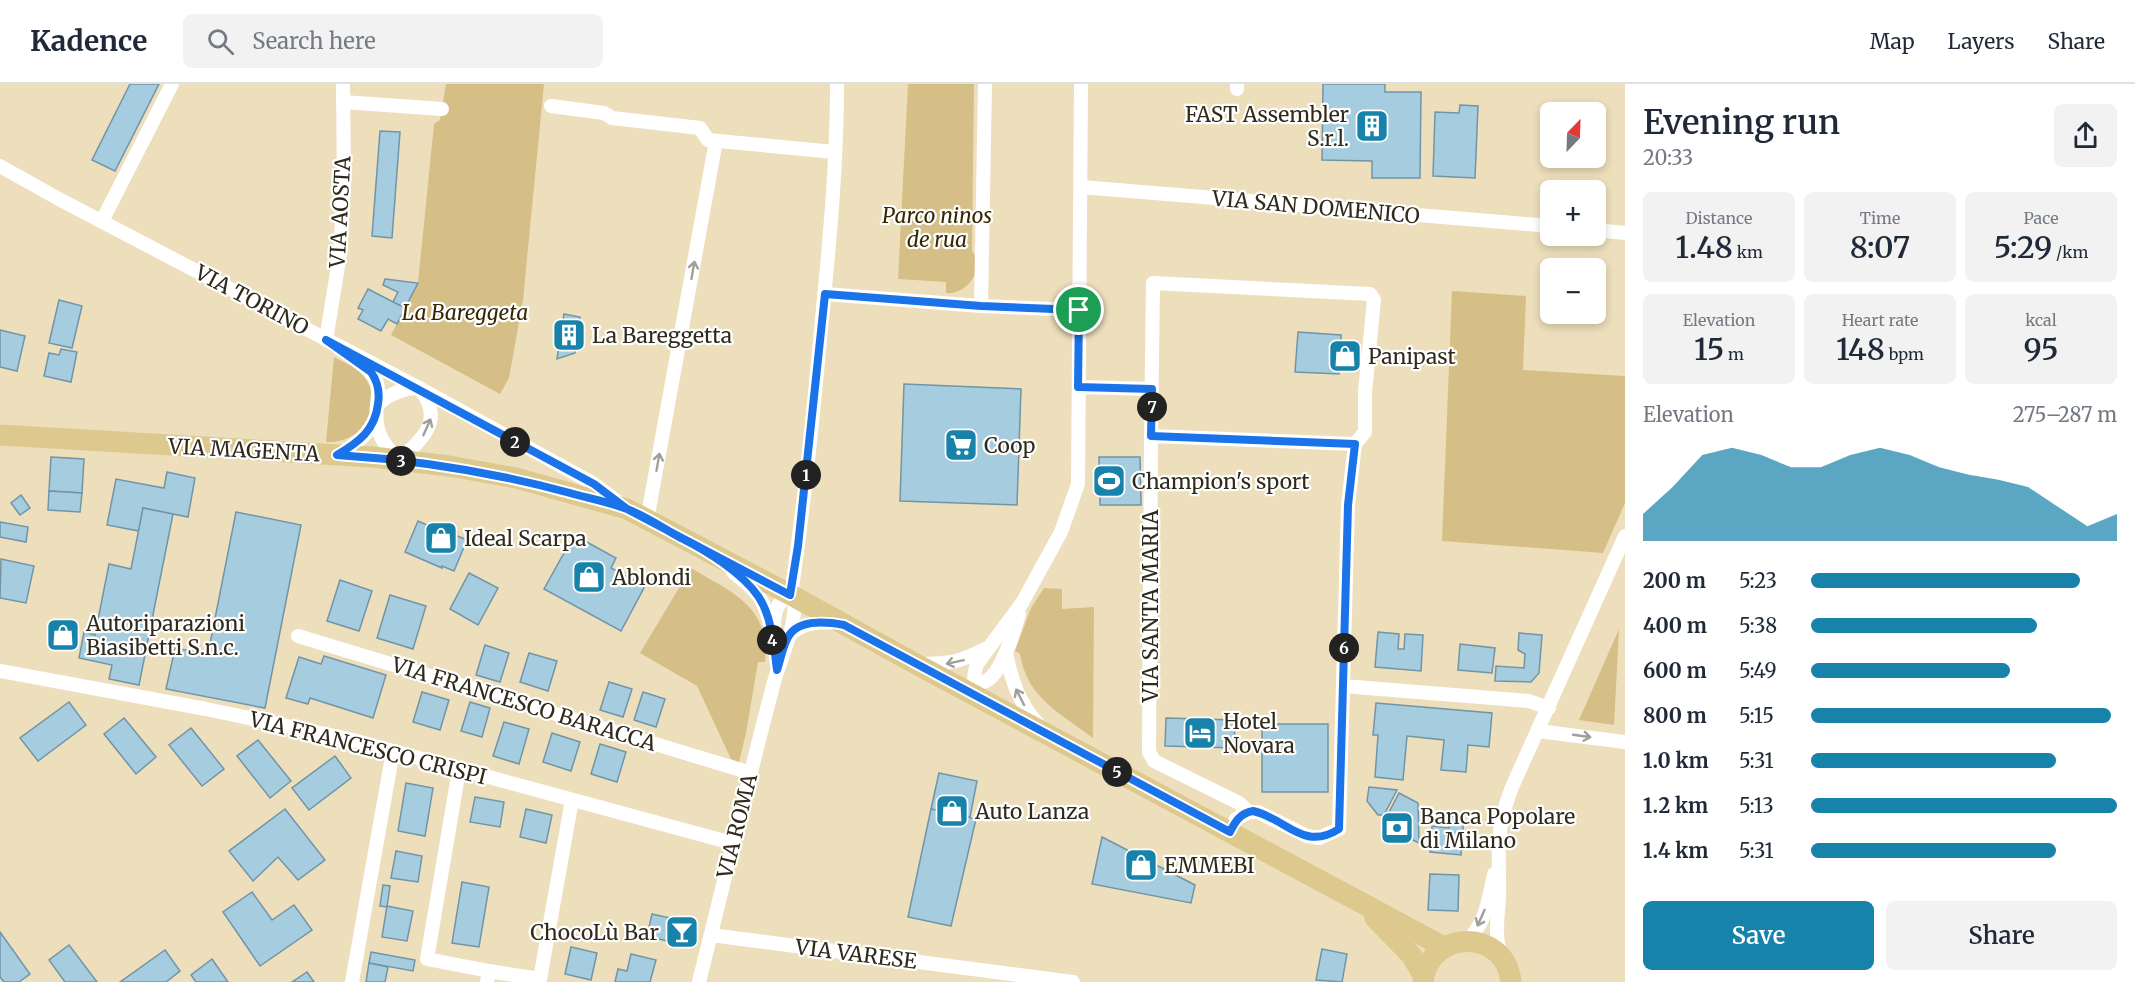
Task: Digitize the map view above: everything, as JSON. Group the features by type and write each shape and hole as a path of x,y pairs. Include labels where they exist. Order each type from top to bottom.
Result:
{"main road":[{"name":"VIA MAGENTA","path":"0,435 399,460 506,476 627,509 916,664 971,690 1048,735 1444,947"},
{"path":"1363,904 1412,956 1423,979"},
{"path":"1423,979 1428,964 1435,954 1444,947 1466,941 1491,948 1501,956 1512,980"}],"street":[{"path":"102,221 172,84"},
{"name":"VIA AOSTA","path":"326,340 340,254 344,184 343,84"},
{"path":"773,643 777,606 780,600 790,595 799,535 825,294 837,84"},
{"path":"981,306 985,84"},
{"path":"971,690 977,664 1022,603 1060,532 1078,484 1081,84"},
{"path":"343,102 442,110"},
{"path":"551,106 604,113 612,118 700,128 708,140 834,152"},
{"path":"647,520 717,141"},
{"name":"VIA TORINO","path":"0,166 419,388 594,484 627,509"},
{"name":"VIA SAN DOMENICO","path":"1081,187 1540,225"},
{"path":"1606,231 1625,233"},
{"name":"VIA SANTA MARIA","path":"1249,812 1239,803 1154,761 1149,752 1153,283 1370,294 1374,300 1365,392 1365,432 1355,444"},
{"path":"825,294 981,306 1079,310"},
{"path":"326,340 371,372 378,386 378,409 377,421 382,438 399,460 422,439 432,418 427,398 419,388 397,391 378,409 367,433 337,455"},
{"path":"1078,387 1152,389"},
{"path":"1151,436 1355,444 1348,505 1339,829 1319,838 1307,836 1258,812 1249,812 1236,819 1230,832"},
{"path":"1466,941 1473,936 1486,907 1500,830 1512,787 1625,536"},
{"path":"713,555 758,596 770,625 777,670"},
{"name":"VIA ROMA","path":"699,982 777,670 789,636 795,609 794,600 790,595"},
{"path":"971,690 988,680 995,672 1006,652 1022,603"},
{"path":"789,636 793,631 811,623 829,622 844,625"},
{"name":"VIA FRANCESCO BARACCA","path":"298,636 751,773"},
{"path":"916,664 951,664 990,646"},
{"path":"1006,652 1016,691 1028,712 1048,735"},
{"name":"VIA FRANCESCO CRISPI","path":"0,671 271,722 393,752 732,843"},
{"path":"1343,686 1529,701 1549,708"},
{"path":"1538,731 1625,742"},
{"path":"352,982 393,752"},
{"path":"459,770 427,959 488,976 540,979 572,800"},
{"path":"1498,851 1499,894 1496,933 1501,956"},
{"name":"VIA VARESE","path":"711,935 1073,982"}],"green space":[{"name":"La Bareggeta","path":"446,84 544,84 523,300 509,378 500,394 391,335 418,283 434,124 440,120"},
{"name":"Parco ninos de rua","path":"908,84 974,84 972,251 977,265 972,279 961,290 954,293 946,293 946,282 898,279"},
{"path":"1452,291 1526,296 1523,370 1625,376 1625,503 1603,553 1442,541"},
{"path":"334,357 362,374 371,390 373,401 371,412 359,431 339,441 326,442"},
{"path":"691,568 721,585 745,603 755,614 765,643 765,662 758,662 739,762 731,759 697,686 640,653"},
{"path":"1044,588 1062,589 1062,609 1094,607 1093,738 1057,712 1037,693 1024,669 1020,654 1015,651 1031,608"},
{"path":"1619,629 1614,725 1579,720"}],"building":[{"path":"130,84 159,84 115,171 92,160"},
{"name":"FAST Assembler S.r.l.","path":"1323,84 1385,84 1385,92 1421,92 1420,178 1372,178 1372,161 1322,160"},
{"path":"1460,105 1478,106 1475,178 1433,176 1435,112 1459,113"},
{"path":"380,131 400,132 392,238 372,236"},
{"path":"385,279 418,283 405,308 393,302 398,292 383,285"},
{"path":"368,289 405,308 397,324 388,319 381,331 358,319 363,310 358,308"},
{"path":"59,300 82,306 72,348 49,343"},
{"name":"La Bareggetta","path":"564,314 580,317 575,353 557,359"},
{"path":"0,330 25,336 17,371 0,367"},
{"path":"1298,332 1341,335 1341,347 1356,348 1355,365 1340,364 1339,374 1295,372"},
{"path":"61,349 77,352 71,382 44,376 49,353 59,355"},
{"name":"Coop","path":"904,384 1021,389 1017,505 900,501"},
{"path":"51,457 84,459 82,493 49,491"},
{"path":"1099,457 1140,457 1141,505 1100,505"},
{"path":"167,472 195,478 188,517 143,508 139,531 107,525 116,479 164,488"},
{"path":"49,491 82,493 80,512 48,510"},
{"path":"21,495 30,508 20,515 11,503"},
{"path":"143,508 173,514 139,685 109,679 112,665 79,658 84,632 95,635 109,564 131,569"},
{"path":"236,512 301,525 265,708 166,689 175,648 208,654"},
{"path":"418,521 440,531 442,526 457,532 455,535 467,540 454,571 405,552"},
{"path":"0,522 28,527 26,542 0,537"},
{"name":"Ablondi","path":"574,535 616,558 611,568 645,586 621,631 544,589"},
{"path":"1,559 34,566 26,603 0,598"},
{"path":"469,573 498,588 478,625 450,609"},
{"path":"340,580 372,591 359,631 327,621"},
{"path":"390,595 426,606 413,649 377,638"},
{"path":"1378,632 1399,634 1398,649 1404,649 1405,634 1423,635 1421,671 1375,667"},
{"path":"1519,633 1542,635 1539,673 1531,682 1495,681 1496,666 1524,668 1525,654 1518,650"},
{"path":"1460,644 1495,648 1492,673 1458,670"},
{"path":"485,645 509,653 500,682 476,675"},
{"path":"529,653 557,661 548,691 520,682"},
{"path":"324,656 386,675 373,718 310,698 308,704 286,698 299,657 321,664"},
{"path":"609,682 632,689 623,717 600,710"},
{"path":"422,692 449,700 440,730 413,722"},
{"path":"643,692 665,699 656,727 634,720"},
{"path":"69,702 86,725 38,761 20,738"},
{"path":"470,702 490,708 482,737 461,731"},
{"path":"1376,703 1492,713 1489,747 1468,745 1466,772 1441,770 1444,740 1407,736 1403,780 1375,777 1378,735 1373,735"},
{"path":"124,718 156,757 136,774 104,734"},
{"name":"Hotel Novara","path":"1166,718 1235,720 1234,748 1165,746"},
{"path":"504,722 529,729 519,764 493,756"},
{"path":"1262,724 1328,724 1328,792 1262,792"},
{"path":"191,728 224,769 202,786 169,745"},
{"path":"552,733 580,742 571,771 543,762"},
{"path":"258,740 291,781 270,798 237,756"},
{"path":"600,744 626,752 617,782 591,774"},
{"path":"335,756 351,778 309,810 292,788"},
{"path":"939,773 977,781 970,817 931,809"},
{"path":"406,783 433,788 425,836 398,831"},
{"path":"1369,787 1397,790 1384,815 1378,815 1367,801"},
{"path":"1399,793 1418,803 1419,843 1388,828 1392,821 1386,818"},
{"path":"475,797 504,802 500,827 470,822"},
{"path":"285,809 325,860 298,880 278,857 253,881 229,851"},
{"path":"526,809 552,815 546,843 520,837"},
{"path":"931,809 976,819 951,926 908,917"},
{"path":"1450,816 1464,817 1461,855 1430,852 1432,826 1449,828"},
{"path":"1102,837 1195,885 1191,903 1092,884"},
{"path":"396,851 422,856 418,882 391,878"},
{"path":"1430,874 1459,875 1458,911 1428,910"},
{"path":"462,882 489,887 479,947 452,943"},
{"path":"383,885 390,886 387,907 380,906"},
{"path":"252,892 272,920 294,905 312,930 260,966 223,912"},
{"path":"387,906 413,911 407,941 382,937"},
{"path":"652,914 693,923 687,946 647,936"},
{"path":"0,932 30,974 19,982 4,982 0,977"},
{"path":"69,945 97,982 65,982 49,960"},
{"path":"571,947 597,953 591,980 565,974"},
{"path":"1322,949 1347,954 1342,982 1316,980"},
{"path":"165,950 180,971 166,982 120,982"},
{"path":"371,952 415,960 413,971 369,963"},
{"path":"631,954 656,960 650,982 615,982 618,969 627,971"},
{"path":"212,959 228,982 196,982 191,975"},
{"path":"369,963 388,967 385,982 366,982"},
{"path":"307,972 314,982 292,982"}],"place":[{"name":"FAST Assembler S.r.l.","path":"1372,126"},
{"name":"La Bareggetta","path":"569,335"},
{"name":"Panipast","path":"1345,356"},
{"name":"Coop","path":"961,445"},
{"name":"Champion's sport","path":"1109,481"},
{"name":"Ideal Scarpa","path":"441,538"},
{"name":"Ablondi","path":"589,577"},
{"name":"Autoriparazioni Biasibetti S.n.c.","path":"63,635"},
{"name":"Hotel Novara","path":"1200,733"},
{"name":"Auto Lanza","path":"952,811"},
{"name":"Banca Popolare di Milano","path":"1397,828"},
{"name":"EMMEBI","path":"1141,865"},
{"name":"ChocoLù Bar","path":"682,932"}],"route":[{"path":"1079,310 981,306 825,294 798,546 790,595 627,509 594,484 326,340 363,364 371,372 376,378 380,395 373,425 359,441 337,455 373,457 485,472 516,478 627,509 713,555 748,585 758,596 770,625 777,670 789,636 793,631 819,622 844,625 1230,832 1236,819 1253,811 1307,836 1319,838 1329,835 1339,829 1348,505 1355,444 1151,436 1152,389 1078,387 1079,310"}]}
